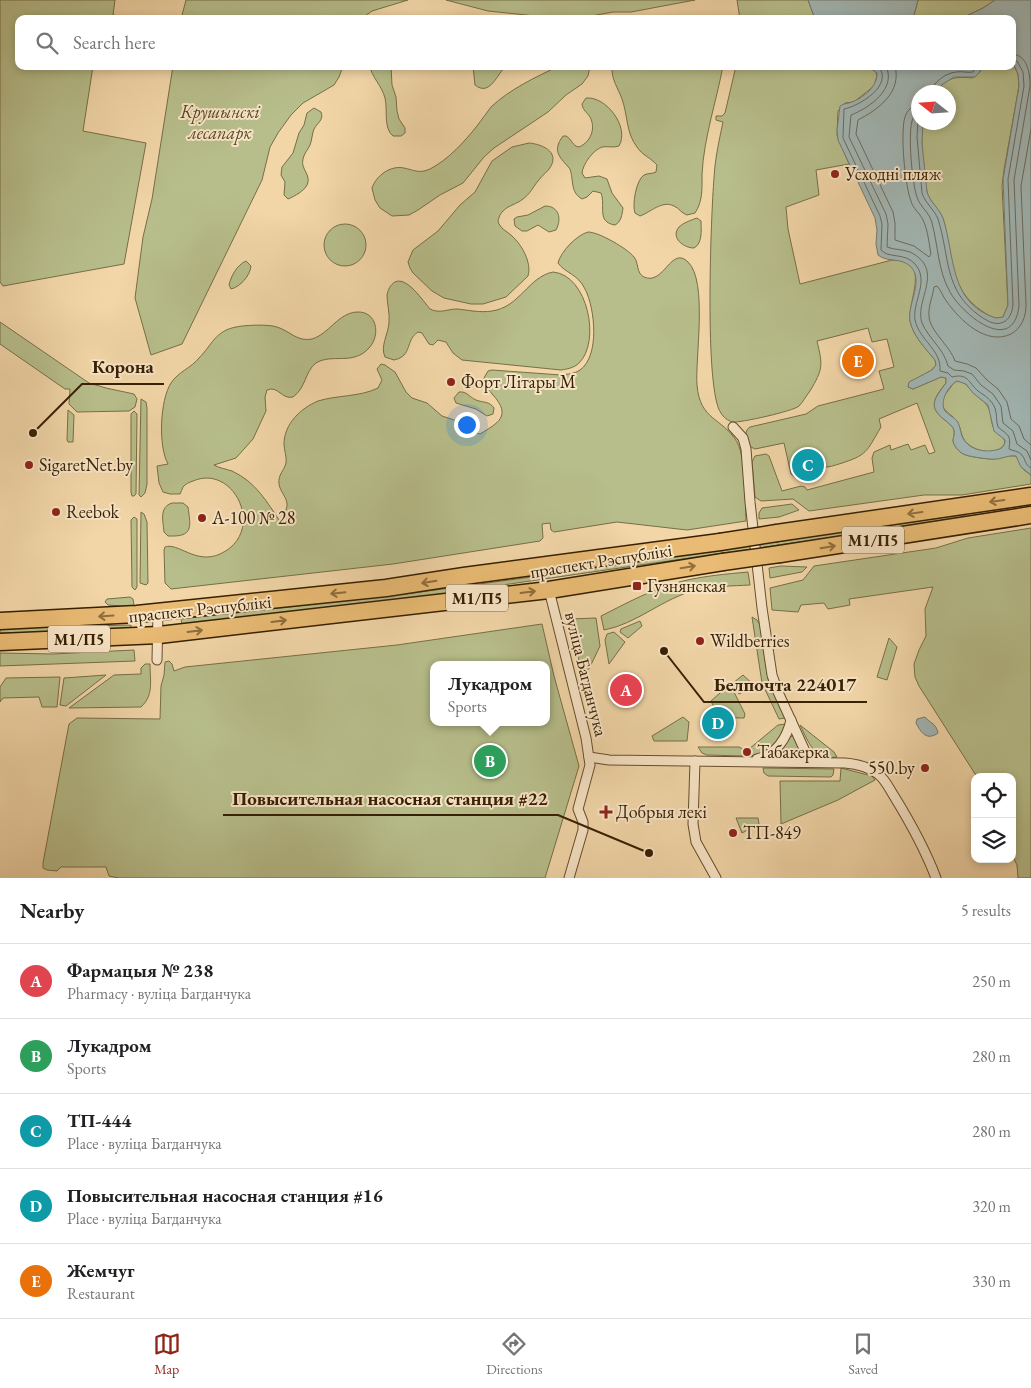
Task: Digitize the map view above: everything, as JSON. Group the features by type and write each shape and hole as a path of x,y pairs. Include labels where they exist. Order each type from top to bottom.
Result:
{"highway":[{"name":"праспект Рэспублікі","path":"0,621 158,612 386,588 720,542 1031,496"},
{"name":"праспект Рэспублікі","path":"0,642 159,635 549,590 1031,515"}],"street":[{"path":"733,427 743,438 746,449 762,608 772,675 810,762"},
{"name":"вуліца Багданчука","path":"549,590 589,756 609,760 810,762 851,764 866,767 879,775 906,816 930,861 936,878"},
{"path":"157,660 158,612"},
{"name":"вуліца Багданчука","path":"748,761 767,756 773,752 787,734 791,720"},
{"path":"569,878 583,833 583,822 578,809 588,772 589,756"},
{"path":"695,761 693,824 696,842 716,878"}],"green space":[{"path":"0,0 115,0 113,15 15,15 15,70 92,70 83,131 146,143 124,264 3,286 0,282"},
{"path":"186,0 408,0 372,11 366,15 182,15"},
{"path":"446,0 695,0 631,12 613,12 597,15 526,15 488,11"},
{"path":"737,0 808,0 814,15 739,15"},
{"path":"918,0 995,0 968,15 914,15"},
{"name":"Крушынскі лесапарк","path":"172,70 342,70 334,85 303,103 291,115 278,133 270,147 262,180 182,344 151,355 135,298 143,237 152,199"},
{"path":"371,70 391,70 397,111 399,119 405,128 405,133 401,136 393,136 390,133 387,124 385,98 382,89"},
{"path":"473,70 503,70 489,86 480,88 475,85"},
{"path":"551,70 589,70 588,76 582,84 566,95 548,112 494,148 484,157 463,183 409,215 392,216 380,208 375,200 372,188 384,172 394,168 423,171 437,165 461,144 491,107 524,84"},
{"path":"722,70 705,147 701,199 695,213 687,215 674,206 665,204 640,216 635,213 634,199 639,182 644,175 656,172 657,165 639,150 633,142 624,105 612,71"},
{"path":"735,70 876,71 877,76 874,86 854,102 845,103 838,111 837,135 849,164 816,170 819,195 786,207 788,229 800,284 892,260 904,261 912,266 915,273 915,282 910,321 917,337 935,360 936,365 932,370 909,383 908,387 913,389 941,377 946,378 946,383 934,403 940,416 953,429 953,441 956,448 964,454 979,458 993,459 1016,456 1024,470 1031,475 1031,484 962,495 924,495 809,511 793,499 761,501 755,497 752,462 755,456 766,454 769,456 782,491 801,486 807,490 874,472 872,458 874,452 890,445 891,450 908,444 911,450 925,445 929,454 935,452 917,403 879,419 881,427 865,452 856,458 827,467 820,465 816,454 798,459 801,474 796,478 791,474 784,443 755,449 749,446 746,433 750,427 806,414 818,406 884,389 879,371 894,367 887,339 872,342 868,328 817,341 821,362 820,372 799,406 778,414 738,422 729,421 721,413 716,398 712,372 710,262 715,164 723,122 716,120 716,116 722,116 725,113"},
{"path":"980,70 1016,70 1018,74 1019,86 1002,186 1008,305 1003,317 997,318 987,314 971,302 963,293 954,271 944,222 926,189 923,163 922,130 956,130 956,85 942,85 951,79 960,77 972,78"},
{"path":"586,98 594,99 608,107 619,122 621,130 622,138 619,146 602,147 595,151 586,162 582,173 585,178 599,176 607,179 612,193 623,208 622,216 615,225 606,221 604,217 601,193 593,191 582,199 578,196 573,186 570,169 558,151 559,142 563,136 568,137 579,147 587,142 592,130 592,121 583,108 582,104"},
{"path":"314,108 321,112 322,117 314,129 310,145 303,159 303,166 308,178 307,185 302,191 288,199 284,195 285,182 281,175 282,167 293,153 307,113"},
{"path":"529,143 548,149 553,156 553,161 530,193 521,201 503,211 498,221 502,228 523,249 529,266 528,276 506,297 483,304 471,304 444,298 432,291 410,268 408,262 413,250 438,231 460,205 475,192 492,161 512,147"},
{"path":"545,206 553,208 558,214 559,222 556,230 549,232 538,225 527,231 522,231 515,226 514,219 517,217 528,215"},
{"path":"697,218 701,221 700,240 697,246 690,248 679,242 676,235 679,227"},
{"path":"341,224 349,224 360,230 366,245 360,260 349,266 341,266 330,260 324,249 324,241 330,230"},
{"path":"588,232 606,238 631,254 636,259 640,273 644,277 651,278 657,276 677,258 682,258 688,262 694,272 698,285 699,302 697,385 699,397 702,406 712,418 731,434 740,449 746,521 687,530 617,522 554,532 551,530 550,523 542,524 543,538 540,541 393,564 171,589 165,583 165,547 170,546 195,555 211,557 220,554 234,544 242,531 243,517 240,503 232,491 222,482 208,478 193,481 184,486 180,494 163,492 159,483 157,466 168,464 162,435 164,400 167,391 174,379 196,361 218,335 236,327 262,325 277,327 298,338 307,340 324,333 344,316 357,312 369,315 375,325 375,337 369,348 356,357 322,360 316,363 312,366 301,389 293,397 286,396 274,389 267,390 265,397 266,411 253,439 236,458 214,465 232,471 248,481 260,493 281,523 287,503 279,481 286,463 284,444 290,423 300,412 318,401 364,393 378,388 382,380 377,369 381,364 395,372 406,392 412,398 427,403 442,416 460,422 470,431 480,434 497,422 502,414 499,402 485,383 484,378 488,371 561,375 580,370 591,354 593,343 594,331 591,308 582,284 558,263 570,244 579,236"},
{"path":"246,261 251,266 249,274 241,283 231,289 229,285 233,275 237,268"},
{"path":"553,272 565,276 575,285 587,311 590,326 589,340 586,353 575,366 561,370 462,360 453,353 446,342 438,340 433,345 429,344 422,333 418,332 411,339 404,355 394,360 385,357 384,345 389,319 387,295 395,282 400,281 410,286 430,309 488,312 510,304 537,280"},
{"path":"0,322 89,383 134,394 137,399 135,407 129,411 77,412 69,404 70,389 65,389 0,344"},
{"path":"957,381 966,384 988,407 993,426 1004,440 1005,443 1002,447 992,451 980,450 969,445 964,439 958,423 945,410 942,402 947,392"},
{"path":"459,392 464,392 476,400 490,404 494,408 493,414 487,416 476,409 456,403 454,398"},
{"path":"141,399 146,402 147,408 147,484 145,493 141,497 139,495"},
{"path":"68,410 74,415 73,442 68,442 67,440"},
{"path":"134,411 137,414 136,494 132,496 131,414"},
{"path":"172,503 183,503 188,507 190,526 186,533 182,535 168,536 164,532 163,511"},
{"path":"792,504 799,510 779,517 759,519 759,513 762,508"},
{"path":"141,512 144,514 147,522 148,583 146,585 140,583"},
{"path":"964,513 965,518 413,598 182,624 181,619 413,593 561,573"},
{"path":"134,517 137,519 137,587 135,590 132,587 131,520"},
{"path":"1031,528 1031,878 1018,878 1016,863 1016,773 974,773 915,677 914,664 926,636 925,609 933,587 849,599 850,605 828,609 824,603 801,605 798,612 772,610 770,588 803,580 814,566 936,548 968,538"},
{"path":"781,566 807,567 802,572 770,578 769,568"},
{"path":"748,572 750,585 696,590 672,599 628,622 604,630 601,616 651,592 691,579"},
{"path":"130,597 133,599 134,605 132,607 108,605 105,602 107,599"},
{"path":"752,617 760,625 768,679 785,718 779,719 762,683"},
{"path":"596,618 600,646 589,669 581,670 569,619"},
{"path":"640,621 642,626 628,638 620,632 621,629"},
{"path":"542,624 579,766 545,878 118,878 109,876 106,867 61,867 57,871 43,868 69,724 77,718 160,719 161,686 165,662 169,661 172,664 174,671 185,667 397,645"},
{"path":"131,625 131,630 0,633 0,628"},
{"path":"614,632 625,642 609,664 605,640 607,634"},
{"path":"889,638 897,647 887,680 877,677"},
{"path":"134,650 135,661 0,666 0,653 53,654"},
{"path":"145,664 150,664 150,693 141,707 69,708 114,675 141,674 141,668"},
{"path":"106,675 66,706 60,705 64,678"},
{"path":"743,675 755,686 739,694 733,683"},
{"path":"60,677 57,707 42,707 39,697 3,698 0,702 0,687 6,678"},
{"path":"728,686 731,686 745,714 744,718 724,716 711,701"},
{"path":"683,717 689,722 687,741 654,741 652,736"},
{"path":"786,724 781,736 773,746 750,756 749,749 778,725"},
{"path":"800,725 834,752 837,757 823,756 813,749"},
{"path":"794,736 802,756 779,756 778,753 788,738"},
{"path":"698,747 739,747 743,749 744,756 707,755 702,753"},
{"path":"763,768 834,769 831,777 768,776 764,773"},
{"path":"841,768 872,776 875,780 838,800 781,824 780,781 840,781"},
{"path":"736,818 758,818 759,824 742,833"}],"water":[{"path":"808,0 918,0 914,15 814,15"},
{"path":"995,0 1031,0 1031,475 1021,467 1016,456 986,459 966,455 958,450 953,441 954,433 951,425 940,416 934,407 938,394 946,383 946,378 941,377 913,389 908,387 909,382 932,370 936,365 935,360 917,337 910,321 916,278 910,266 906,263 886,259 878,255 875,218 838,140 837,130 840,106 861,98 869,91 877,78 877,73 873,70 980,70 975,77 954,77 942,85 911,85 911,130 923,130 922,143 927,192 943,218 956,277 962,290 970,302 981,311 996,318 1003,317 1008,305 1003,179 1019,86 1016,70 1016,15 968,15","holes":["957,381 966,384 973,393 988,405 994,431 1005,440 1004,446 991,451 976,449 968,444 962,436 957,421 943,407 946,394"]},
{"path":"925,717 935,725 938,733 928,736 920,730 916,723 917,719"}],"place":[{"name":"Усходні пляж","path":"835,174"},
{"name":"Жемчуг","path":"858,361"},
{"name":"Форт Літары М","path":"451,382"},
{"name":"Корона","path":"33,433"},
{"name":"SigaretNet.by","path":"29,465"},
{"name":"ТП-444","path":"808,465"},
{"name":"Reebok","path":"56,512"},
{"name":"А-100 № 28","path":"202,518"},
{"name":"Гузнянская","path":"637,586"},
{"name":"Wildberries","path":"700,641"},
{"name":"Белпочта 224017","path":"664,651"},
{"name":"Фармацыя № 238","path":"626,690"},
{"name":"Повысительная насосная станция #16","path":"718,723"},
{"name":"Табакерка","path":"747,752"},
{"name":"Лукадром","path":"490,761"},
{"name":"550.by","path":"925,768"},
{"name":"Добрыя лекі","path":"606,812"},
{"name":"ТП-849","path":"733,833"},
{"name":"Повысительная насосная станция #22","path":"649,853"}]}
